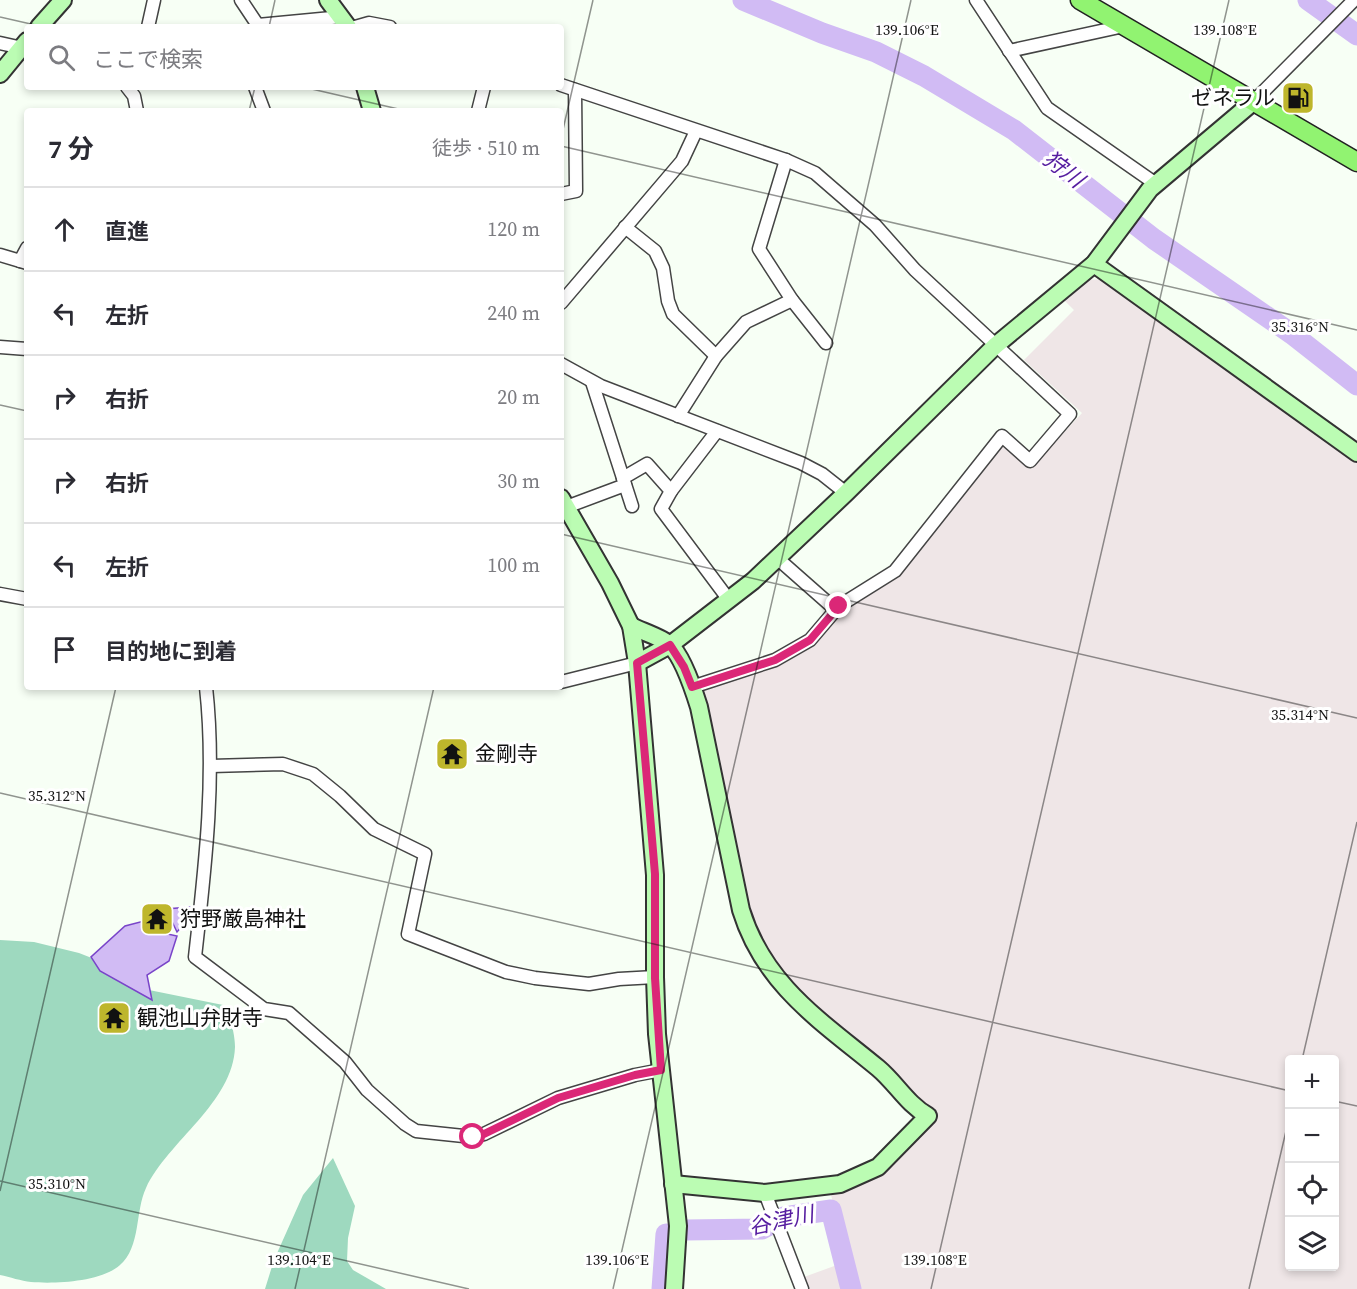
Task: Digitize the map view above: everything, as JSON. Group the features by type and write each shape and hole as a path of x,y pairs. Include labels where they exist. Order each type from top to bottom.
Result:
{"main road":[{"path":"1080,0 1357,162"}],"street":[{"path":"42,24 63,0"},
{"path":"149,24 154,0"},
{"path":"241,0 258,24"},
{"path":"328,0 348,24 374,24"},
{"path":"976,0 1047,108 1153,187"},
{"path":"564,681 637,663 670,645 729,600 846,493 995,346 1096,261 1153,187 1253,102 1354,0"},
{"path":"1009,51 1124,26"},
{"path":"0,43 24,46"},
{"path":"0,74 24,47"},
{"path":"564,86 786,160 815,173 875,225 915,270 1070,414 1030,461 1002,436 896,571 836,610 810,640 775,660 692,687"},
{"path":"132,90 136,108"},
{"path":"256,90 263,108"},
{"path":"367,90 371,108"},
{"path":"479,108 483,90"},
{"path":"564,193 576,191 575,90"},
{"path":"564,299 681,161 696,131"},
{"path":"786,160 759,249 792,300 826,343"},
{"path":"625,227 655,251 663,268 668,301 673,314 716,356"},
{"path":"0,255 23,262"},
{"path":"1096,261 1357,453"},
{"path":"678,416 716,356 747,322 792,300"},
{"path":"0,347 24,349"},
{"path":"564,366 592,382 801,463 822,474 846,493"},
{"path":"592,382 632,506"},
{"path":"717,430 671,491 661,509 729,600"},
{"path":"671,491 647,464 624,481 564,502 610,583 631,626 637,663 655,874 655,978 661,1070 678,1226 674,1289"},
{"path":"777,558 836,610"},
{"path":"0,594 24,598"},
{"path":"631,626 670,645 684,667 692,687 699,707 741,910 746,927 757,947 794,997 822,1024 880,1070 917,1110 928,1116 878,1167 840,1184 765,1192 673,1184"},
{"path":"206,690 211,766 206,857 195,957 264,1009 289,1013 345,1062 368,1090 405,1124 416,1131 473,1137 484,1134 558,1098 635,1075 661,1070"},
{"path":"211,766 283,764 313,774 374,829 425,855 408,934 507,972 535,978 590,984 619,979 655,978"},
{"path":"765,1192 802,1289"}],"shaded area":[{"path":"1102,279 1357,463 1357,1289 809,1289 804,1277 848,1261 830,1191 931,1121 791,989 753,928 722,793 716,747 699,692 705,686 781,661 819,640 839,614 901,574 1000,445 1007,447 1030,469 1082,413 1024,360 1074,310 1062,298 1065,294 1069,298 1088,280"},
{"path":"190,907 196,911 177,932 166,909"},
{"path":"144,921 154,931 177,936 169,961 147,975 152,1000 100,971 91,957 125,926"}],"green space":[{"path":"0,940 34,942 79,953 107,964 149,990 228,1006 235,1047 232,1067 212,1104 169,1154 146,1188 140,1207 135,1239 127,1257 112,1271 101,1275 77,1281 41,1283 0,1275"},
{"path":"333,1158 355,1206 348,1238 347,1261 353,1270 386,1289 265,1289 274,1260 303,1195"}],"waterway":[{"name":"狩川","path":"743,0 822,33 876,52 924,76 1014,130 1154,239 1292,334 1357,385"},
{"path":"1308,0 1357,35"},
{"name":"谷津川","path":"685,1230 762,1229 784,1217 831,1210 851,1289"},
{"name":"谷津川","path":"662,1289 666,1234"}],"place":[{"name":"ゼネラル","path":"1298,98"},
{"name":"金剛寺","path":"452,754"},
{"name":"狩野厳島神社","path":"157,919"},
{"name":"観池山弁財寺","path":"114,1018"}],"route":[{"path":"473,1137 484,1134 558,1098 635,1075 661,1070 655,978 655,874 637,663 670,645 684,667 692,687 775,660 810,640 839,606"}]}
